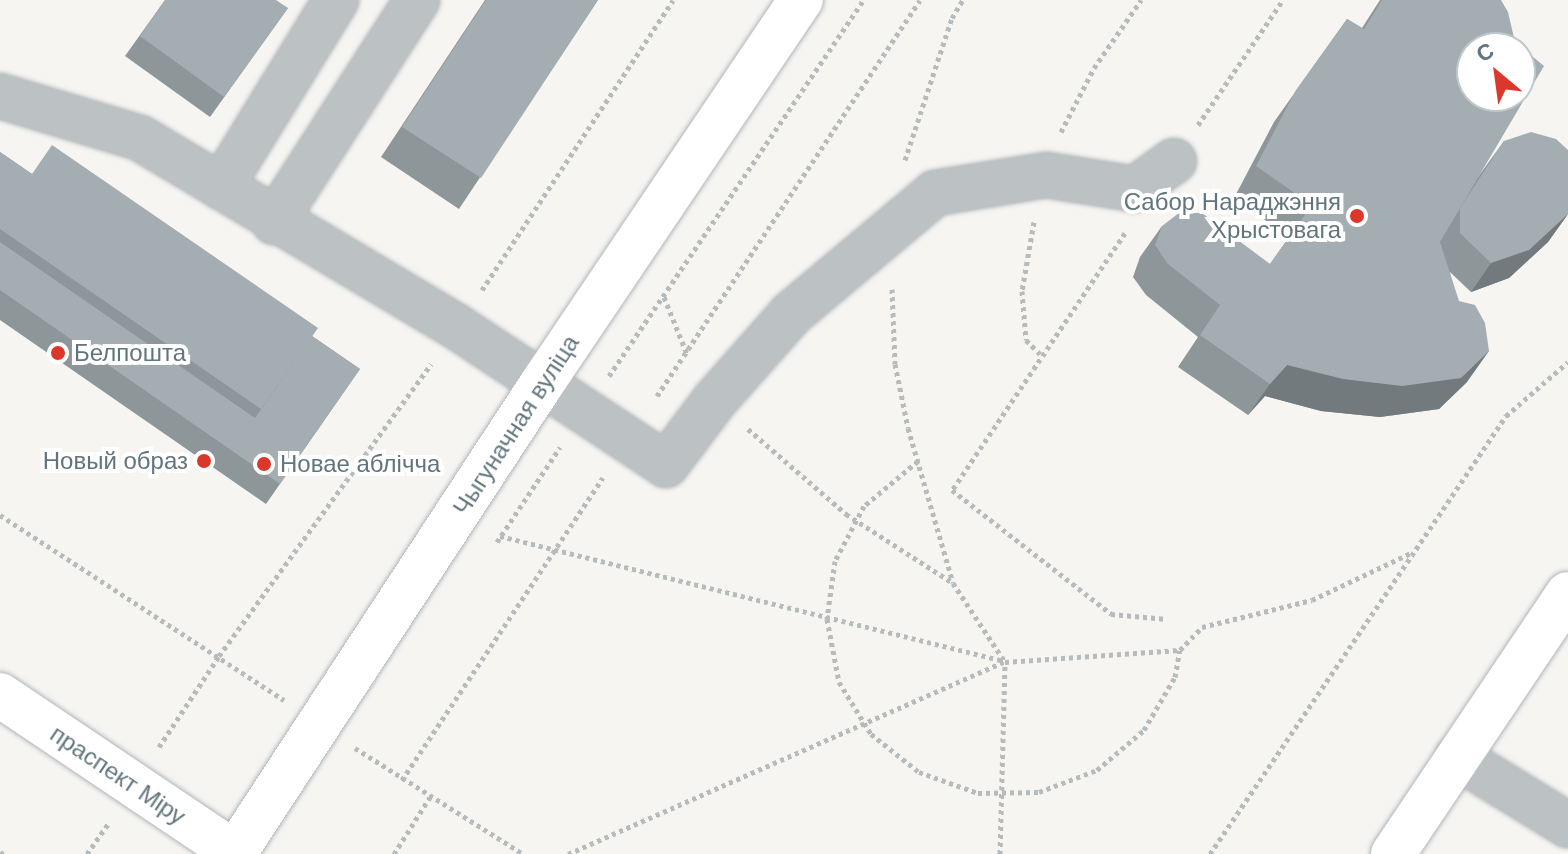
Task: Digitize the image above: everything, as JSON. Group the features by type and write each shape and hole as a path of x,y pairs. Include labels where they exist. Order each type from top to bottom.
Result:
{"main road":[{"name":"Чыгуначная вуліца","path":"235,854 541,385 801,0"},
{"path":"1393,854 1568,594"},
{"name":"праспект Міру","path":"0,695 235,854"}],"lane":[{"path":"221,187 336,0"},
{"path":"274,222 417,0"},
{"path":"0,96 140,138 274,222 457,327 666,465 715,400 791,314 935,193 1046,175 1135,189 1174,161"},
{"path":"1457,757 1568,825"}],"path":[{"path":"402,780 920,0"},
{"path":"1174,161 1283,0"},
{"path":"1130,226 952,490 1111,614 1167,619"},
{"path":"1210,854 1506,416 1568,362"},
{"path":"1000,854 1002,792 1005,662 953,583 918,461 864,506 835,561 827,619 839,682 865,723 919,772 978,793 1002,792 1039,792 1097,770 1144,730 1175,677 1180,650 1202,627 1312,600 1411,553"},
{"path":"846,514 953,583"},
{"path":"0,515 219,656"},
{"path":"500,536 553,552 1005,662 1180,650"},
{"path":"568,854 1005,662"},
{"path":"394,854 430,797 523,854"}],"building":[{"path":"165,0 276,0 288,8 224,97 140,36"},
{"path":"486,0 598,0 481,178 402,127"},
{"name":"Сабор Нараджэння Хрыстовага","path":"1382,0 1501,0 1508,12 1513,32 1456,32 1456,112 1517,112 1440,242 1459,301 1475,305 1485,323 1489,351 1461,378 1402,386 1343,379 1287,365 1270,384 1200,335 1220,305 1168,264 1155,245 1162,226 1179,213 1202,213 1270,264 1312,205 1256,166 1296,90 1347,19 1364,29"},
{"name":"Сабор Нараджэння Хрыстовага","path":"1536,59 1544,66 1536,80"},
{"path":"1531,132 1556,139 1568,150 1568,214 1529,250 1491,263 1460,233 1460,208 1504,141"},
{"path":"52,145 318,328 261,409 0,229 0,152 32,174"},
{"path":"0,242 255,418 312,336 360,369 280,484 0,290"}],"place":[{"name":"Сабор Нараджэння Хрыстовага","path":"1357,216"},
{"name":"Белпошта","path":"58,353"},
{"name":"Новый образ","path":"204,461"},
{"name":"Новае аблічча","path":"264,464"}]}
